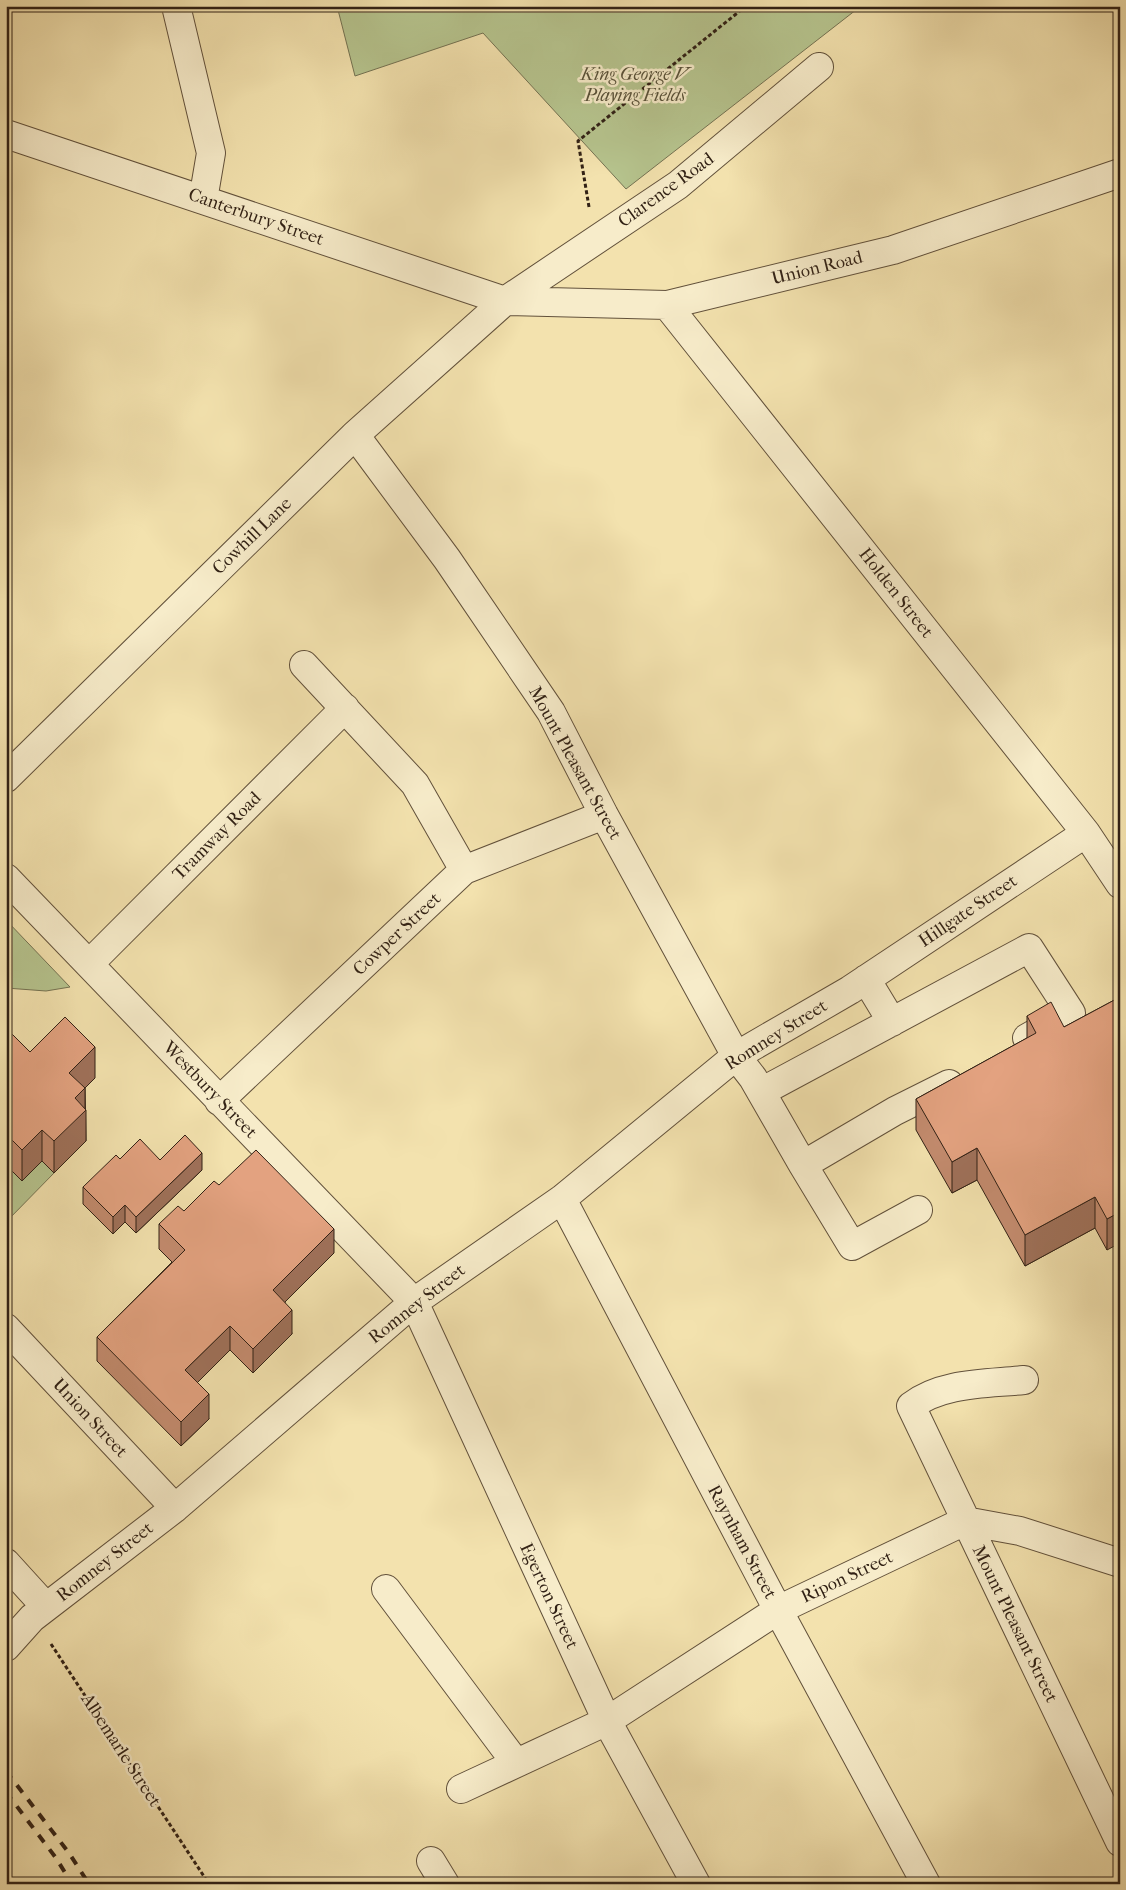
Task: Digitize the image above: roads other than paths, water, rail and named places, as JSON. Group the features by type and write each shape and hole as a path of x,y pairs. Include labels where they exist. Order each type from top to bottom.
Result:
{"street":[{"path":"176,6 211,153 204,200"},
{"name":"Clarence Road","path":"505,301 678,185 819,67"},
{"name":"Canterbury Street","path":"6,134 505,301"},
{"name":"Union Road","path":"505,301 667,305 894,250 1120,173"},
{"name":"Cowhill Lane","path":"6,778 355,435 505,301"},
{"name":"Holden Street","path":"667,305 1086,833 1120,884"},
{"name":"Mount Pleasant Street","path":"355,435 447,559 551,712 604,815 736,1056 753,1078 852,1246 918,1210"},
{"path":"304,665 415,784 464,870"},
{"name":"Tramway Road","path":"89,964 345,708"},
{"name":"Cowper Street","path":"219,1101 464,870 604,815"},
{"name":"Hillgate Street","path":"858,985 1086,833"},
{"name":"Westbury Street","path":"6,878 414,1302"},
{"path":"761,1092 1029,948 1071,1012 1006,1051"},
{"path":"858,985 892,1022"},
{"name":"Romney Street","path":"9,1645 39,1612 175,1508 414,1302 562,1199 736,1056 858,985"},
{"path":"803,1165 895,1111 973,1070"},
{"name":"Raynham Street","path":"562,1199 778,1610 926,1884"},
{"name":"Egerton Street","path":"414,1302 606,1721 696,1884"},
{"name":"Union Street","path":"6,1328 175,1508"},
{"name":"Mount Pleasant Street","path":"1024,1380 955,1387 923,1397 911,1406 1120,1842"},
{"path":"965,1521 1020,1532 1120,1563"},
{"name":"Ripon Street","path":"461,1789 606,1721 778,1610 965,1521"},
{"path":"6,1564 39,1612"},
{"path":"386,1589 516,1763"},
{"path":"431,1861 445,1884"}],"railway":[{"path":"6,1771 69,1853 89,1884"},
{"path":"6,1792 56,1858 72,1884"}],"park label":[{"name":"King George V Playing Fields","path":"635,84"}]}
